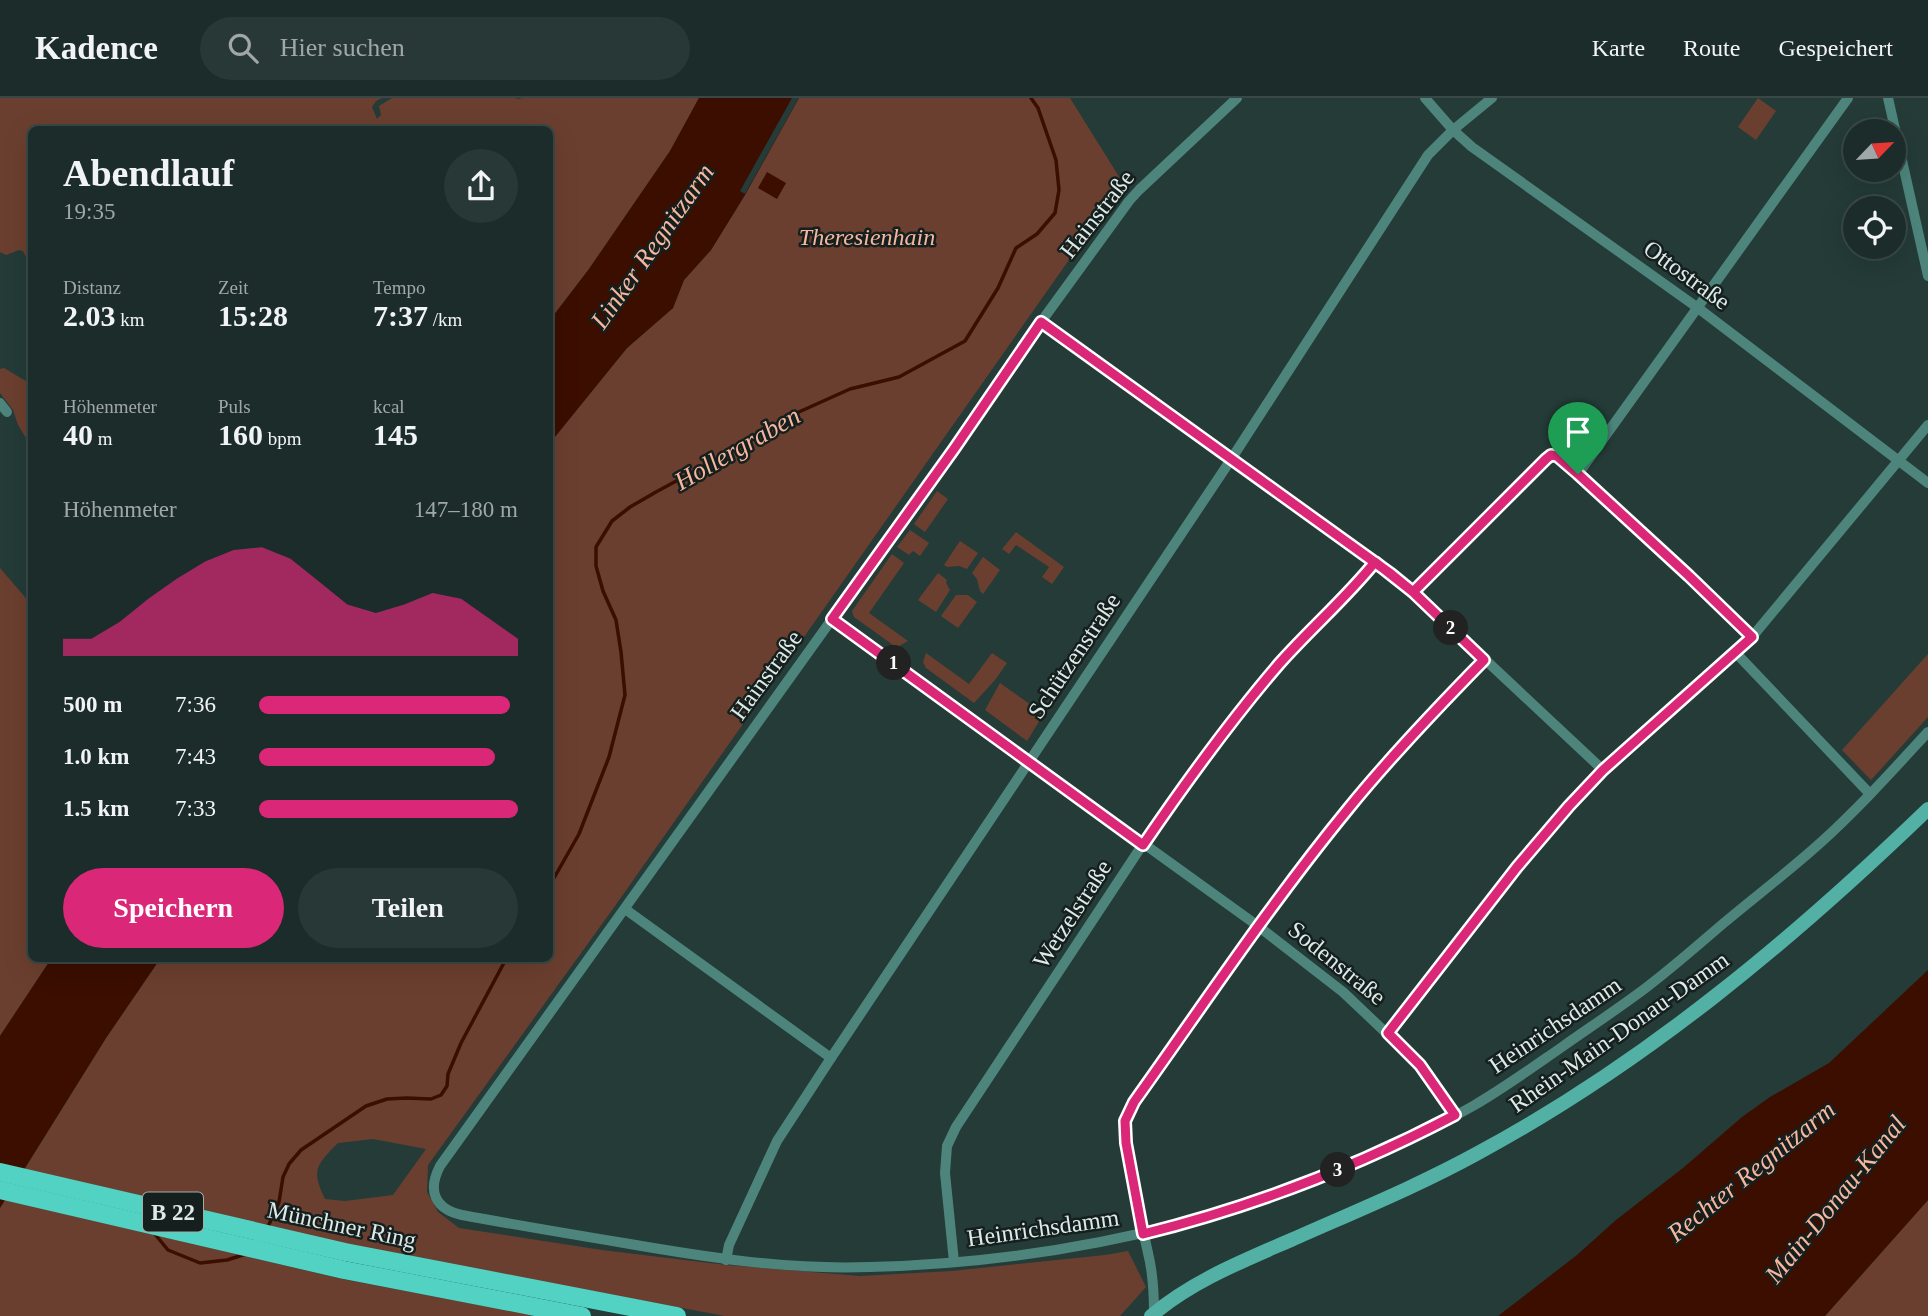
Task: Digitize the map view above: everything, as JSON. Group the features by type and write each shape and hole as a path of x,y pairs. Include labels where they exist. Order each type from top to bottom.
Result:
{"main road":[{"name":"Münchner Ring","path":"0,1172 345,1261 582,1316"},
{"name":"Münchner Ring","path":"0,1190 345,1261 677,1316"}],"street":[{"name":"Hainstraße","path":"471,1123 1129,201 1237,98"},
{"name":"Ottostraße","path":"1425,98 1472,147 1698,308 1928,483"},
{"name":"Schützenstraße","path":"726,1260 729,1245 768,1158 831,1058 1232,458 1428,155 1492,98"},
{"path":"1578,474 1848,98"},
{"path":"1888,98 1928,276"},
{"path":"1041,322 1232,458 1413,592 1603,770"},
{"path":"1388,1033 1517,867 1569,806 1603,770 1752,637 1928,425"},
{"path":"1413,592 1551,455 1557,456 1578,474 1752,637"},
{"name":"Wetzelstraße","path":"954,1262 945,1173 945,1159 951,1137 1143,845 1206,755 1281,662 1375,562"},
{"name":"Sodenstraße","path":"832,619 1258,926 1343,992 1420,1065 1455,1115"},
{"path":"1735,653 1870,794"},
{"path":"1153,1315 1153,1283 1149,1255 1126,1143 1125,1121 1128,1112 1301,868 1413,732 1484,660"},
{"name":"Heinrichsdamm","path":"471,1123 434,1178 436,1196 446,1210 462,1215 726,1260 867,1268 1021,1256 1143,1234 1229,1209 1331,1173 1388,1149 1455,1115 1524,1073 1645,989 1819,844 1928,732"},
{"name":"Rhein-Main-Donau-Damm","path":"1153,1315 1199,1284 1245,1260 1479,1153 1578,1094 1728,986 1783,942 1928,809"},
{"path":"625,909 831,1058"}],"green space":[{"path":"0,98 382,98 372,107 377,119 381,115 379,106 392,98 699,98 670,151 589,269 553,316 553,126 28,126 28,261 23,251 6,255 0,252"},
{"name":"Theresienhain","path":"792,98 1070,98 1123,183 615,906 428,1165 427,1192 438,1212 459,1228 602,1250 726,1265 860,1276 952,1271 1128,1251 1146,1287 1120,1316 725,1316 350,1246 24,1170 106,1038 158,962 553,962 553,439 627,348 673,308 684,280 711,250 745,195","holes":["373,1139 426,1149 393,1195 345,1201 325,1199 318,1181 318,1168 338,1143"]},
{"path":"1758,98 1776,111 1756,140 1738,127"},
{"path":"4,368 28,382 28,441 13,410 0,393 0,369"},
{"path":"937,491 948,499 925,532 914,524"},
{"path":"910,530 929,543 920,556 913,551 909,555 897,547"},
{"path":"1016,532 1064,567 1052,584 1042,577 1049,567 1016,545 1009,554 1002,549"},
{"path":"960,541 978,553 967,569 959,566 947,567 944,565"},
{"path":"892,554 904,563 869,613 908,641 899,646 893,645 854,617 852,611"},
{"path":"983,557 1000,570 983,594 972,573"},
{"path":"0,568 28,601 28,962 49,962 0,1036"},
{"path":"938,573 947,580 950,590 936,612 918,600"},
{"path":"956,595 968,595 977,602 958,628 941,616"},
{"path":"926,653 969,684 992,653 1007,663 974,703 926,668 923,662"},
{"path":"1928,654 1928,717 1871,780 1842,750"},
{"path":"1000,683 1041,712 1056,690 1058,691 1027,741 985,710"},
{"path":"5,1200 342,1279 536,1316 0,1316 0,1208"},
{"path":"1928,1200 1928,1316 1825,1316"}],"water":[{"name":"Linker Regnitzarm","path":"699,98 799,98 711,250 684,280 673,308 627,348 553,439 553,316 589,269 670,151"},
{"path":"767,172 786,183 777,199 758,188"},
{"path":"49,962 158,962 106,1038 0,1208 0,1036"},
{"path":"1928,970 1928,1200 1825,1316 1498,1316 1577,1255 1742,1117 1770,1097 1829,1063"}],"pier":[{"path":"792,98 799,98 745,194 740,191"}],"waterway":[{"name":"Hollergraben","path":"553,880 579,834 609,757 625,695 616,620 603,591 596,566 596,547 612,521 630,507 790,416 850,389 899,377 965,341 998,288 1016,248 1037,234 1055,213 1059,190 1056,160 1038,108 1031,98"},
{"name":"Hollergraben","path":"267,1229 279,1202 283,1177 289,1164 301,1150 366,1106 387,1099 431,1099 441,1095 447,1086 448,1074 461,1043 504,962"},
{"name":"Hollergraben","path":"154,1233 168,1250 200,1263 227,1260 246,1254"}],"route":[{"path":"1578,474 1557,456 1551,455 1413,592 1375,562 1250,699 1143,845 832,619 1041,322 1353,545 1391,574 1413,592 1484,660 1413,732 1301,868 1128,1112 1125,1121 1126,1143 1143,1234 1229,1209 1331,1173 1388,1149 1455,1115 1420,1065 1388,1033 1517,867 1569,806 1603,770 1752,637 1578,474"}],"water label":[{"name":"Rechter Regnitzarm","path":"1751,1171"},
{"name":"Main-Donau-Kanal","path":"1835,1199"}]}
